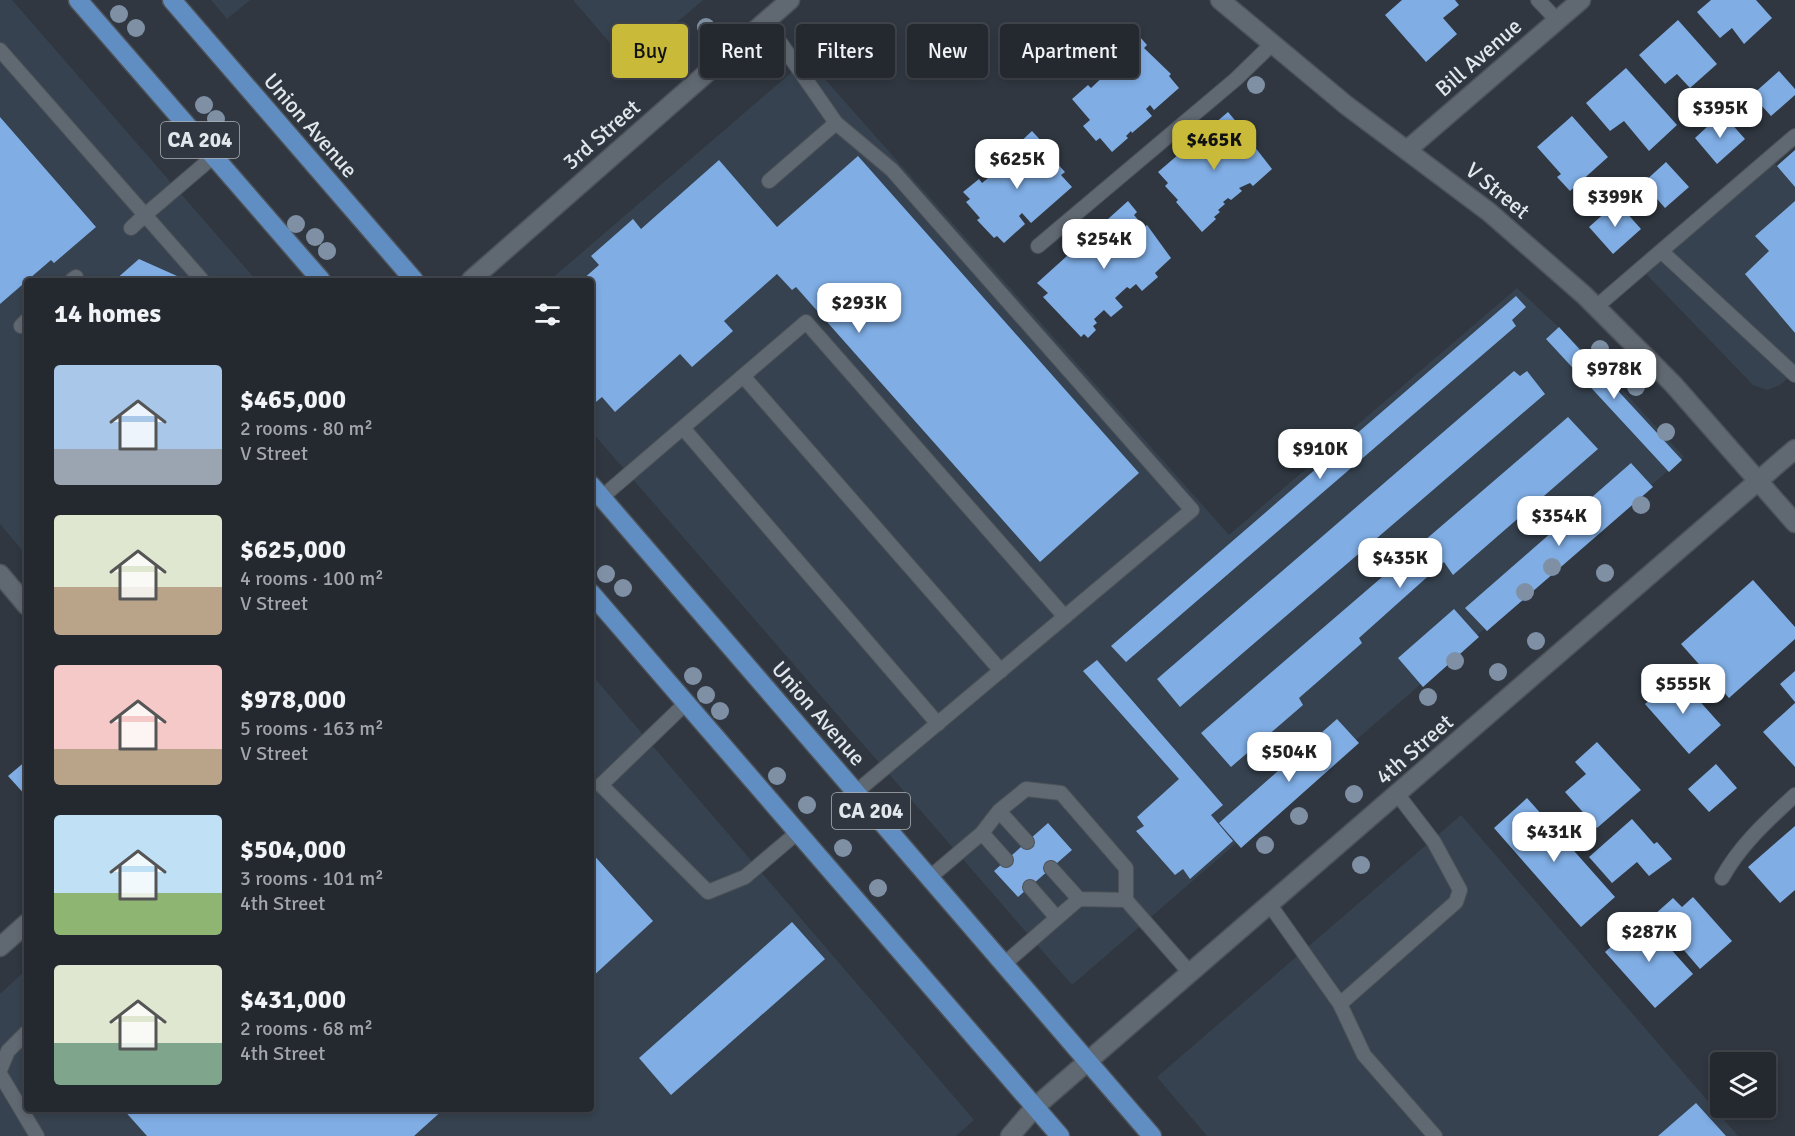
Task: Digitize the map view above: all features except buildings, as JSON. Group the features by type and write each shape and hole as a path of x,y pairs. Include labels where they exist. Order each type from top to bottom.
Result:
{"highway":[{"name":"CA 204","path":"78,0 319,278"},
{"name":"Union Avenue","path":"172,0 412,278"},
{"name":"Union Avenue","path":"596,491 1152,1136"},
{"name":"CA 204","path":"594,597 1060,1136"}],"street":[{"name":"3rd Street","path":"473,278 790,0"},
{"name":"V Street","path":"1220,0 1346,105 1488,212 1596,307 1673,384 1795,523"},
{"name":"Bill Avenue","path":"1407,150 1581,0"},
{"name":"4th Street","path":"1010,1136 1035,1107 1089,1063 1795,449"},
{"path":"0,574 24,602"},
{"path":"0,947 24,926"}],"lane":[{"path":"1538,0 1557,20"},
{"path":"766,22 836,123 892,170 1192,510 856,792"},
{"path":"1038,246 1236,79 1272,44"},
{"path":"0,50 200,278"},
{"path":"769,181 836,123"},
{"path":"1596,307 1795,136"},
{"path":"131,228 214,156"},
{"path":"1661,251 1795,375"},
{"path":"596,491 683,428 806,322 1065,617"},
{"path":"742,376 1000,671"},
{"path":"683,428 938,724"},
{"path":"686,704 601,785 615,801 708,892 745,877 798,832"},
{"path":"929,878 981,833 999,811 1026,789 1061,793 1126,868 1126,900 1191,974"},
{"path":"1340,1004 1456,902 1460,890 1434,842 1398,795"},
{"path":"1722,878 1731,862 1754,835 1795,795"},
{"path":"999,811 1027,842"},
{"path":"981,833 1006,860"},
{"path":"1051,868 1078,899"},
{"path":"1030,887 1057,918"},
{"path":"1004,964 1078,899 1126,900"},
{"path":"1270,905 1340,1004 1364,1055 1436,1136"},
{"path":"24,1035 8,1051 0,1072 37,1136"}],"shaded area":[{"path":"0,0 12,0 254,278 24,278 24,552 0,524"},
{"path":"211,0 250,0 227,19"},
{"path":"573,0 703,0 675,24 612,24 612,45"},
{"path":"796,68 796,78 824,78 1229,535 1517,288 1604,370 1684,457 1072,985 594,434 594,278 552,278"},
{"path":"1774,163 1795,187 1795,372 1780,385 1767,390 1753,385 1646,274"},
{"path":"594,677 974,1120 956,1136 0,1136 0,994 24,972 24,1112 594,1112"},
{"path":"1461,815 1710,1104 1710,1118 1722,1118 1738,1136 1207,1136 1157,1077"}]}
